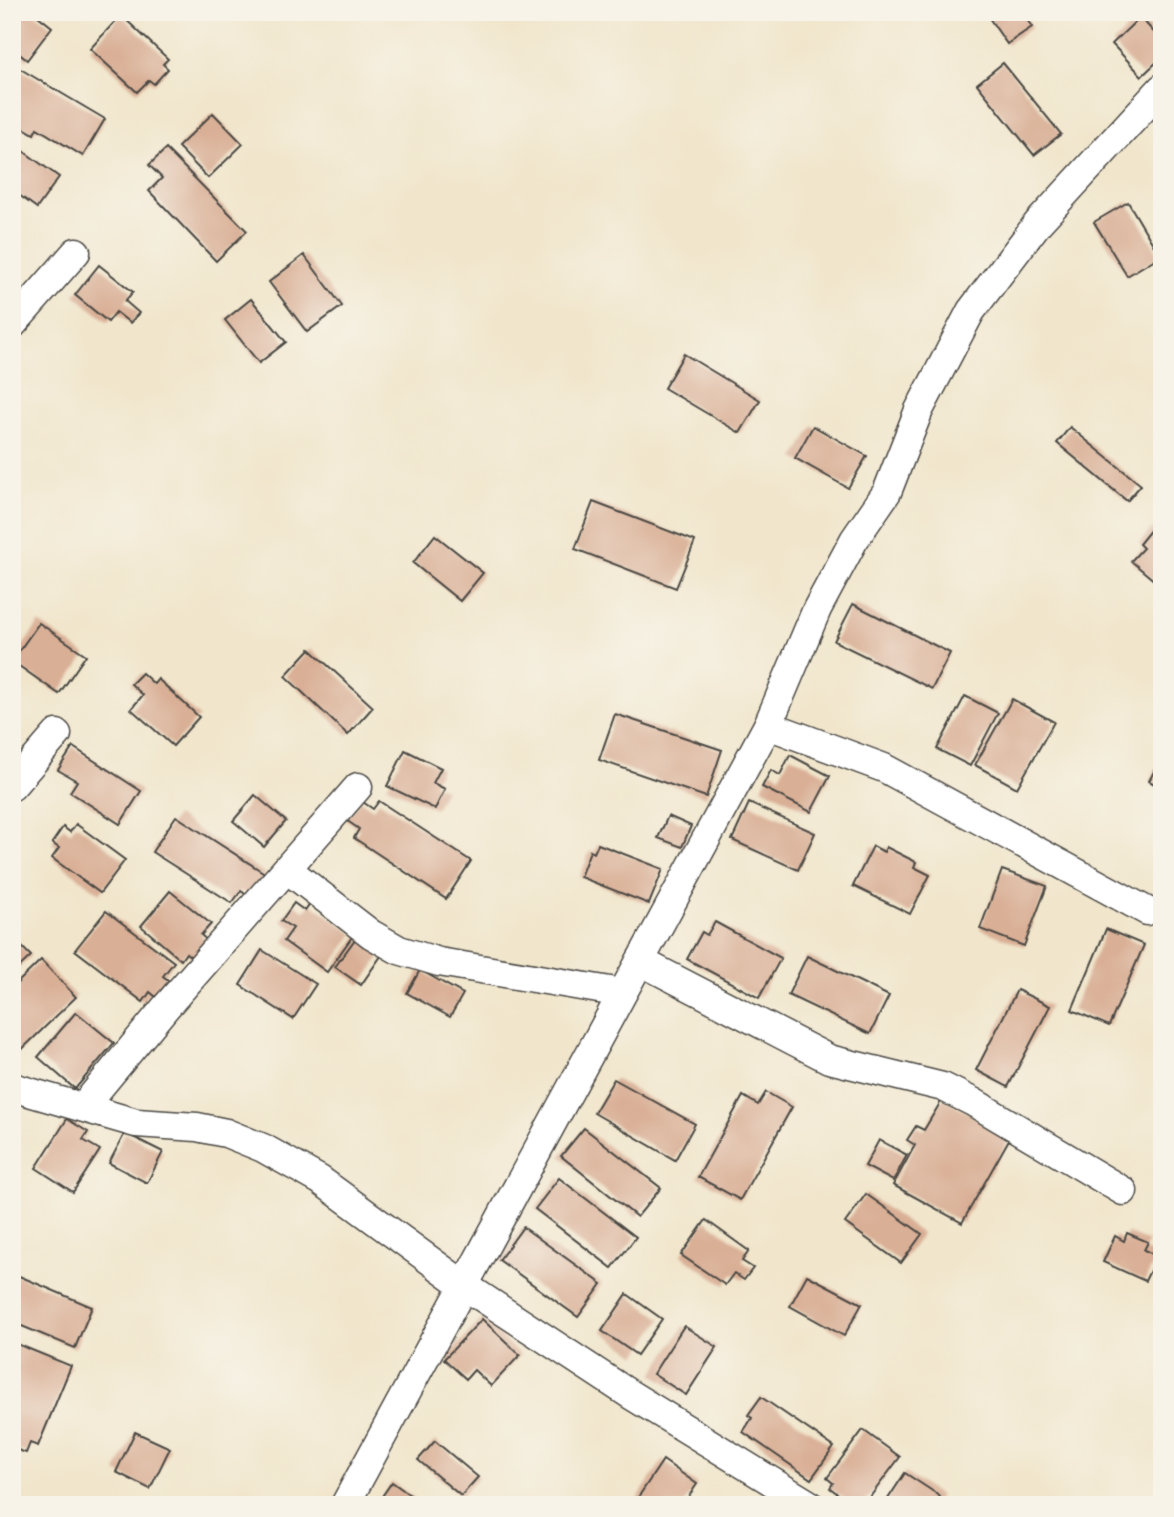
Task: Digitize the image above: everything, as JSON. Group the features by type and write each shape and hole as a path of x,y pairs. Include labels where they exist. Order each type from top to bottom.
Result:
{"street":[{"path":"345,1505 768,725 817,609 853,540 887,492 919,410 971,312 1038,223 1162,88"},
{"path":"12,325 76,253"},
{"path":"768,725 884,768 1147,911"},
{"path":"12,786 58,734"},
{"path":"83,1108 164,1008 358,787"},
{"path":"287,869 371,934 399,950 439,962 622,993"},
{"path":"640,961 829,1059 943,1087 1123,1191"},
{"path":"12,1087 136,1123 197,1127 226,1133 263,1147 320,1180 465,1286 631,1395 810,1505"}],"building":[{"path":"12,12 33,12 52,27 27,60 12,48"},
{"path":"985,12 1022,12 1032,27 1007,44"},
{"path":"121,15 168,59 163,64 168,69 154,84 149,80 137,92 90,49"},
{"path":"1140,17 1162,41 1162,57 1142,76 1112,44"},
{"path":"1003,63 1061,134 1034,155 977,84"},
{"path":"12,64 105,119 83,156 37,128 34,134 12,121"},
{"path":"213,113 243,144 208,178 178,147"},
{"path":"12,143 59,177 37,208 12,190"},
{"path":"166,149 247,231 216,261 149,191 162,178 149,165"},
{"path":"1128,202 1160,256 1127,276 1094,222"},
{"path":"304,255 342,306 307,332 269,282"},
{"path":"99,265 133,292 125,301 139,313 130,323 116,312 108,322 75,295"},
{"path":"251,299 286,342 259,363 225,320"},
{"path":"684,354 760,400 740,433 664,388"},
{"path":"813,426 867,456 848,488 795,458"},
{"path":"1070,427 1141,485 1127,501 1057,443"},
{"path":"593,502 695,541 676,588 575,549"},
{"path":"1152,528 1162,536 1162,587 1131,561 1143,548 1139,544"},
{"path":"435,535 483,573 460,601 413,563"},
{"path":"853,604 950,653 932,689 834,641"},
{"path":"39,623 86,655 59,694 12,661"},
{"path":"310,649 373,707 348,735 285,676"},
{"path":"142,673 154,684 158,679 199,717 173,746 131,709 143,695 131,684"},
{"path":"965,696 998,713 970,766 937,749"},
{"path":"1012,699 1054,722 1017,788 975,765"},
{"path":"615,714 722,750 706,797 599,760"},
{"path":"73,747 141,791 120,824 70,792 77,781 58,770"},
{"path":"405,750 441,768 433,783 445,789 435,809 387,786"},
{"path":"790,755 830,776 811,812 762,787 771,770 780,775"},
{"path":"1162,756 1162,788 1149,781"},
{"path":"255,795 286,821 264,847 233,821"},
{"path":"360,800 373,809 379,801 471,861 446,899 354,838 359,829 346,820"},
{"path":"749,803 815,833 798,870 732,840"},
{"path":"176,816 266,874 250,897 241,891 232,903 152,852"},
{"path":"668,816 691,826 682,847 658,838"},
{"path":"76,824 125,860 100,893 52,858 59,848 52,843 63,827 70,832"},
{"path":"598,844 663,869 649,904 580,877 590,851 594,853"},
{"path":"873,846 884,852 886,847 916,862 914,867 930,875 910,914 853,886"},
{"path":"1002,870 1047,886 1024,946 980,929"},
{"path":"170,891 211,924 201,935 210,943 195,960 186,953 181,960 141,926"},
{"path":"294,903 305,911 311,903 354,934 327,972 284,941 293,928 281,921"},
{"path":"106,911 174,962 163,976 169,981 156,997 150,992 143,1002 75,950"},
{"path":"715,922 781,958 759,998 687,959 702,932 707,935"},
{"path":"1106,929 1144,945 1109,1026 1072,1010"},
{"path":"358,935 383,953 361,985 335,967"},
{"path":"12,937 31,956 12,974"},
{"path":"262,950 316,984 293,1019 240,985"},
{"path":"807,956 889,996 870,1034 788,995"},
{"path":"41,960 76,997 15,1056 12,1053 12,988"},
{"path":"420,970 463,994 450,1017 407,993"},
{"path":"1017,990 1050,1006 1008,1087 976,1070"},
{"path":"76,1012 114,1043 75,1089 38,1057"},
{"path":"614,1079 695,1124 675,1160 594,1113"},
{"path":"766,1092 792,1107 740,1200 698,1177 743,1096 758,1105"},
{"path":"943,1098 1011,1136 962,1223 893,1185 915,1145 907,1140 916,1126 924,1130"},
{"path":"67,1119 88,1132 83,1140 100,1150 73,1192 36,1168"},
{"path":"584,1128 661,1188 637,1217 561,1156"},
{"path":"125,1133 163,1152 147,1183 109,1163"},
{"path":"879,1140 907,1155 893,1181 865,1166"},
{"path":"559,1178 636,1237 612,1268 535,1209"},
{"path":"866,1194 922,1234 901,1263 845,1223"},
{"path":"706,1220 749,1251 742,1261 753,1268 744,1280 734,1273 725,1285 681,1255"},
{"path":"523,1227 602,1284 578,1317 499,1260"},
{"path":"1127,1233 1148,1242 1144,1250 1157,1256 1145,1281 1103,1262 1115,1236 1124,1241"},
{"path":"12,1273 92,1307 75,1348 12,1322"},
{"path":"807,1275 862,1304 844,1336 790,1306"},
{"path":"627,1294 662,1319 637,1355 602,1331"},
{"path":"482,1319 520,1355 491,1386 474,1370 466,1379 444,1359"},
{"path":"684,1326 717,1347 686,1395 653,1374"},
{"path":"17,1344 71,1366 38,1446 30,1443 26,1453 12,1448 12,1355"},
{"path":"761,1397 834,1447 811,1479 743,1432 752,1418 748,1415"},
{"path":"863,1430 900,1457 864,1505 858,1502 853,1505 830,1488 833,1483 827,1478"},
{"path":"135,1432 170,1448 150,1489 116,1472"},
{"path":"435,1441 478,1477 461,1496 418,1460"},
{"path":"663,1460 697,1484 683,1505 633,1505"},
{"path":"905,1473 940,1496 934,1505 884,1505"},
{"path":"392,1482 424,1505 376,1505"}]}
